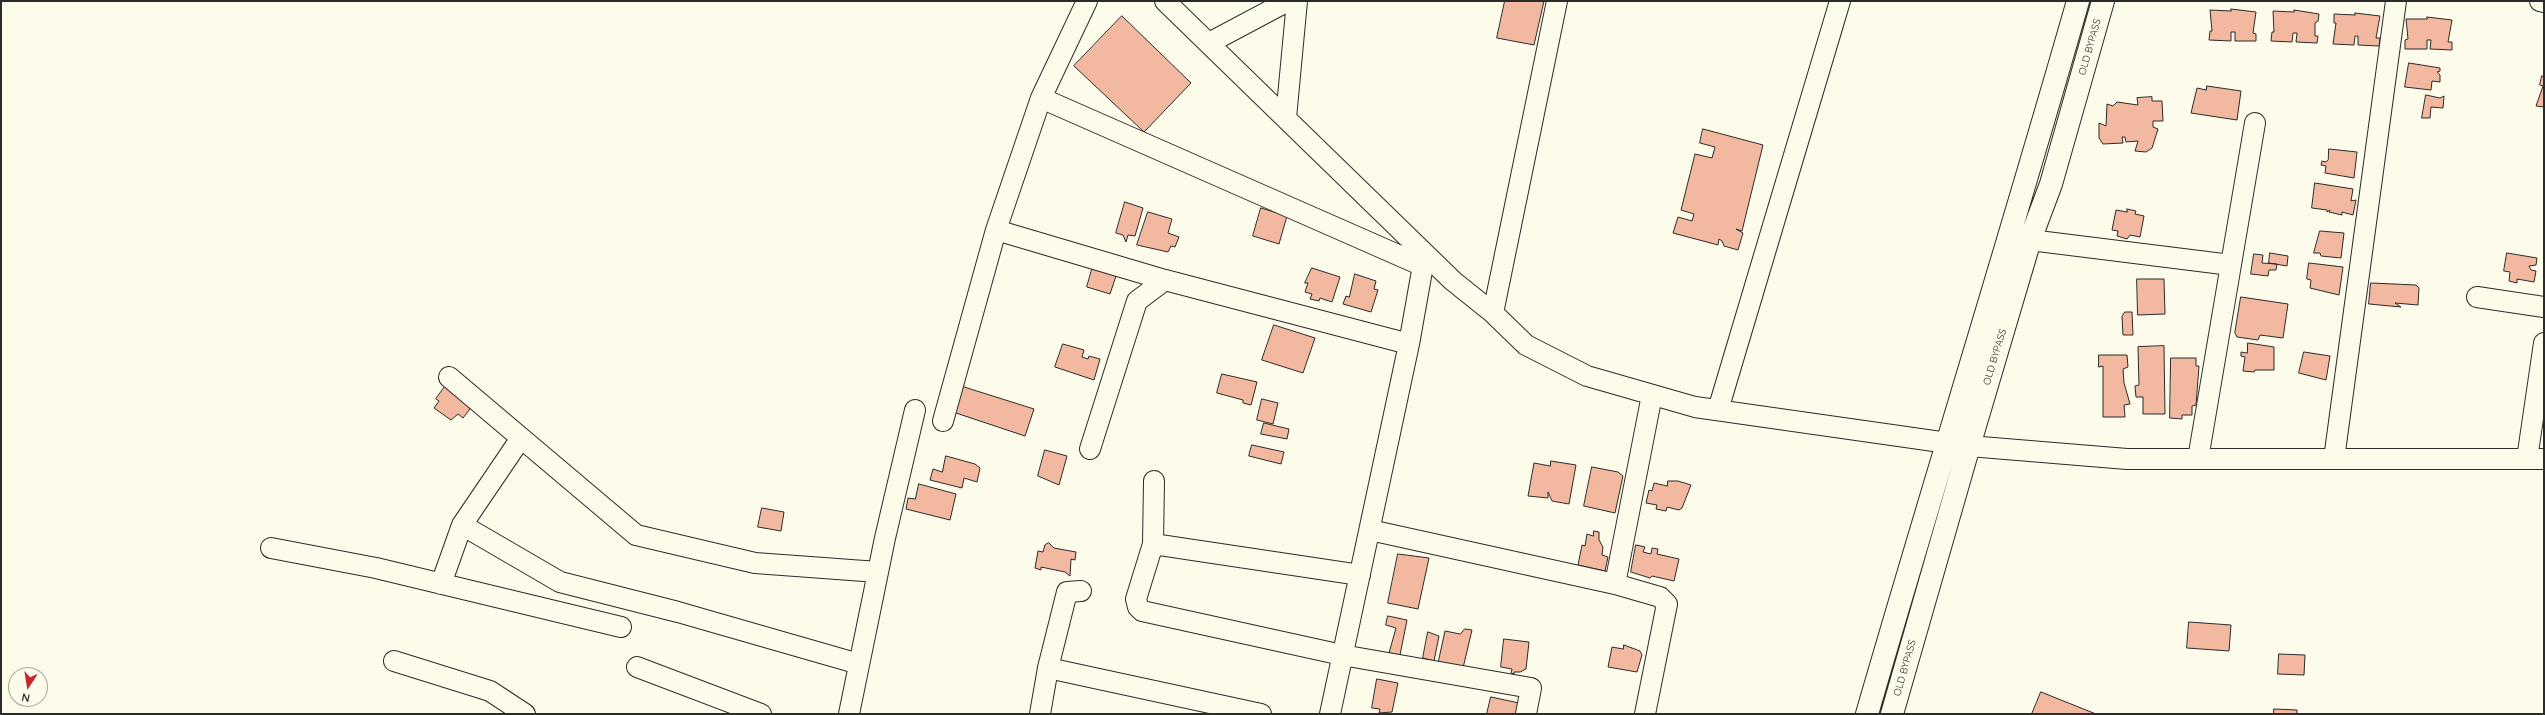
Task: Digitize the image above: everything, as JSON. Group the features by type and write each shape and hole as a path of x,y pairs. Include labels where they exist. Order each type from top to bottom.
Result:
{"main road":[{"path":"1867,714 1945,443 2027,180 2078,1"},
{"name":"OLD BYPASS","path":"1892,714 1968,446 2030,240 2051,184 2103,1"},
{"path":"2027,180 2051,184"}],"street":[{"path":"943,421 996,230 1041,98 1087,1"},
{"path":"1165,1 1286,118 1424,260 1493,313 1526,344 1587,376 1695,407 1968,446 2127,459 2535,459 2544,343"},
{"path":"1209,43 1288,1"},
{"path":"1286,118 1297,1"},
{"path":"1493,313 1558,1"},
{"path":"1718,410 1840,1"},
{"path":"2334,459 2396,1"},
{"path":"2540,1 2544,2"},
{"path":"1041,98 1424,260"},
{"path":"2198,459 2255,123"},
{"path":"996,230 1165,280 1409,344"},
{"path":"2030,240 2231,265"},
{"path":"1330,714 1409,344 1424,260"},
{"path":"1090,449 1137,301 1165,280"},
{"path":"2476,296 2544,308"},
{"path":"449,377 636,535 755,563 878,572"},
{"path":"1615,584 1652,395"},
{"path":"849,714 878,572 915,410"},
{"path":"441,584 462,525 521,438"},
{"path":"1154,481 1153,544 1136,599 1138,607 1142,611 1342,655 1531,688 1526,714"},
{"path":"462,525 560,582 678,612 859,664"},
{"path":"1370,530 1615,584 1660,597 1667,604 1645,714"},
{"path":"1153,544 1360,575"},
{"path":"271,548 441,584 621,627"},
{"path":"1040,714 1048,668 1067,592 1081,591"},
{"path":"394,661 490,691 525,714"},
{"path":"637,667 761,714"},
{"path":"1048,668 1261,714"}],"building":[{"path":"1505,1 1544,1 1534,45 1497,38"},
{"path":"2231,9 2256,12 2253,33 2256,34 2256,41 2235,41 2235,32 2231,32 2231,41 2209,40 2210,31 2212,31 2210,10 2231,11"},
{"path":"2294,10 2319,14 2318,21 2315,23 2315,36 2318,36 2317,43 2296,42 2297,33 2293,33 2292,42 2271,41 2272,32 2274,32 2273,11 2294,12"},
{"path":"2355,13 2380,16 2376,38 2380,38 2379,46 2358,45 2358,36 2355,36 2354,45 2333,44 2336,23 2334,23 2334,14 2355,15"},
{"path":"1122,16 1191,83 1144,132 1074,66"},
{"path":"2427,17 2452,20 2448,42 2452,42 2452,50 2430,49 2431,40 2427,40 2427,49 2405,49 2405,40 2408,39 2406,19 2427,19"},
{"path":"2409,63 2440,68 2440,71 2437,72 2440,75 2440,82 2432,81 2431,90 2405,87"},
{"path":"2542,76 2544,77 2544,107 2536,106 2543,86 2540,85"},
{"path":"2207,86 2241,91 2237,120 2191,113 2197,88 2206,90"},
{"path":"2426,95 2440,98 2444,96 2443,108 2431,107 2430,118 2422,118"},
{"path":"2152,97 2152,101 2162,101 2163,121 2153,121 2153,127 2158,129 2152,148 2146,152 2135,151 2138,141 2126,142 2125,137 2122,137 2123,143 2103,144 2099,138 2099,123 2106,126 2107,104 2113,106 2117,102 2138,105 2137,98"},
{"path":"1703,129 1763,145 1742,231 1736,229 1743,233 1738,250 1724,246 1722,241 1719,239 1718,245 1673,233 1678,217 1692,221 1694,214 1681,210 1695,154 1712,158 1715,147 1700,143"},
{"path":"2329,149 2357,152 2354,178 2325,173 2326,166 2321,165 2322,161 2326,162 2328,160"},
{"path":"2315,183 2353,189 2351,201 2356,200 2353,215 2342,212 2342,215 2329,212 2330,210 2327,212 2327,210 2312,208"},
{"path":"1125,202 1143,208 1135,236 1128,235 1126,242 1123,235 1116,233"},
{"path":"1261,208 1287,216 1279,244 1253,236"},
{"path":"2127,209 2136,211 2135,214 2144,216 2140,237 2130,235 2127,239 2117,236 2118,231 2112,230 2116,210 2127,212"},
{"path":"1148,212 1172,219 1168,233 1179,237 1175,247 1171,246 1168,252 1137,245"},
{"path":"2320,231 2344,233 2341,258 2321,256 2320,253 2314,253"},
{"path":"2270,253 2288,256 2287,266 2269,263"},
{"path":"2507,253 2537,258 2536,265 2529,266 2531,270 2536,271 2534,282 2517,279 2517,283 2509,281 2510,272 2504,271"},
{"path":"2254,254 2263,255 2262,263 2277,264 2276,270 2269,270 2268,276 2251,274"},
{"path":"2309,263 2343,267 2339,295 2310,288 2311,280 2307,279"},
{"path":"1093,266 1117,273 1110,294 1087,287"},
{"path":"1312,268 1340,277 1332,302 1320,298 1319,301 1310,299 1312,294 1305,292 1308,283 1305,283"},
{"path":"1355,274 1376,281 1374,289 1378,290 1371,312 1343,304 1346,296 1349,297"},
{"path":"2137,279 2164,279 2165,314 2138,315"},
{"path":"2371,283 2416,285 2419,288 2418,305 2395,303 2401,307 2369,304"},
{"path":"2241,297 2288,304 2283,338 2260,335 2258,340 2237,337 2235,333"},
{"path":"2125,312 2132,312 2133,335 2123,335 2122,317"},
{"path":"1274,325 1315,338 1303,373 1262,360"},
{"path":"2248,343 2274,347 2274,370 2255,370 2254,372 2243,371 2245,357 2241,356 2241,352 2247,353"},
{"path":"1063,344 1084,350 1082,357 1088,359 1089,356 1100,359 1094,380 1055,367"},
{"path":"2164,346 2165,414 2143,414 2143,397 2136,397 2135,386 2139,385 2138,347"},
{"path":"2304,352 2330,356 2326,380 2299,373"},
{"path":"2099,355 2127,355 2128,367 2123,369 2124,383 2130,404 2124,405 2125,417 2103,417 2103,366 2099,367"},
{"path":"2171,358 2196,358 2196,366 2199,366 2196,405 2192,406 2192,415 2182,415 2182,419 2170,418"},
{"path":"1222,374 1257,382 1251,405 1243,403 1243,400 1217,393"},
{"path":"446,385 473,405 463,418 458,414 451,420 434,408 439,401 436,399"},
{"path":"961,386 1034,409 1025,436 953,412"},
{"path":"1262,399 1278,403 1273,424 1257,420"},
{"path":"1264,423 1289,429 1287,439 1261,434"},
{"path":"1252,445 1284,452 1281,464 1249,456"},
{"path":"1045,450 1067,456 1059,485 1038,476"},
{"path":"946,456 975,464 980,468 977,482 964,478 962,488 930,480 933,469 942,472"},
{"path":"1551,461 1576,465 1569,504 1552,501 1548,492 1548,498 1528,496 1534,463 1550,466"},
{"path":"1592,467 1618,472 1623,476 1615,513 1584,506"},
{"path":"1668,481 1678,481 1691,485 1682,508 1679,510 1667,507 1666,511 1656,509 1657,505 1646,503 1649,490 1652,491 1654,483 1667,486"},
{"path":"919,484 956,494 950,520 906,509 908,498 915,499"},
{"path":"762,508 784,512 781,531 758,527"},
{"path":"1594,531 1599,532 1599,540 1603,547 1602,555 1608,557 1605,571 1578,565 1582,545 1585,546 1587,534 1593,536"},
{"path":"1049,543 1054,548 1076,552 1075,560 1071,559 1070,576 1065,572 1041,567 1041,570 1035,568 1038,551 1043,552 1045,545"},
{"path":"1636,545 1645,547 1643,552 1651,554 1652,548 1658,549 1657,554 1679,559 1674,581 1652,576 1650,578 1631,572"},
{"path":"1398,554 1429,558 1418,609 1388,603"},
{"path":"1388,616 1407,620 1400,655 1389,653 1396,628 1386,625"},
{"path":"2189,622 2231,625 2229,651 2187,648"},
{"path":"1465,629 1472,630 1463,668 1438,663 1445,631 1460,634"},
{"path":"1428,632 1439,636 1434,661 1423,658"},
{"path":"1504,639 1529,642 1526,669 1520,672 1514,672 1514,674 1511,673 1512,669 1501,667"},
{"path":"1624,645 1640,651 1642,655 1637,672 1608,667 1612,647 1623,649"},
{"path":"2279,654 2305,655 2304,675 2278,674"},
{"path":"1377,679 1398,683 1392,712 1379,713 1380,709 1372,708"},
{"path":"2041,692 2096,714 2032,714"},
{"path":"1491,697 1519,703 1516,714 1487,714"},
{"path":"2274,709 2297,710 2297,714 2274,714"}]}
